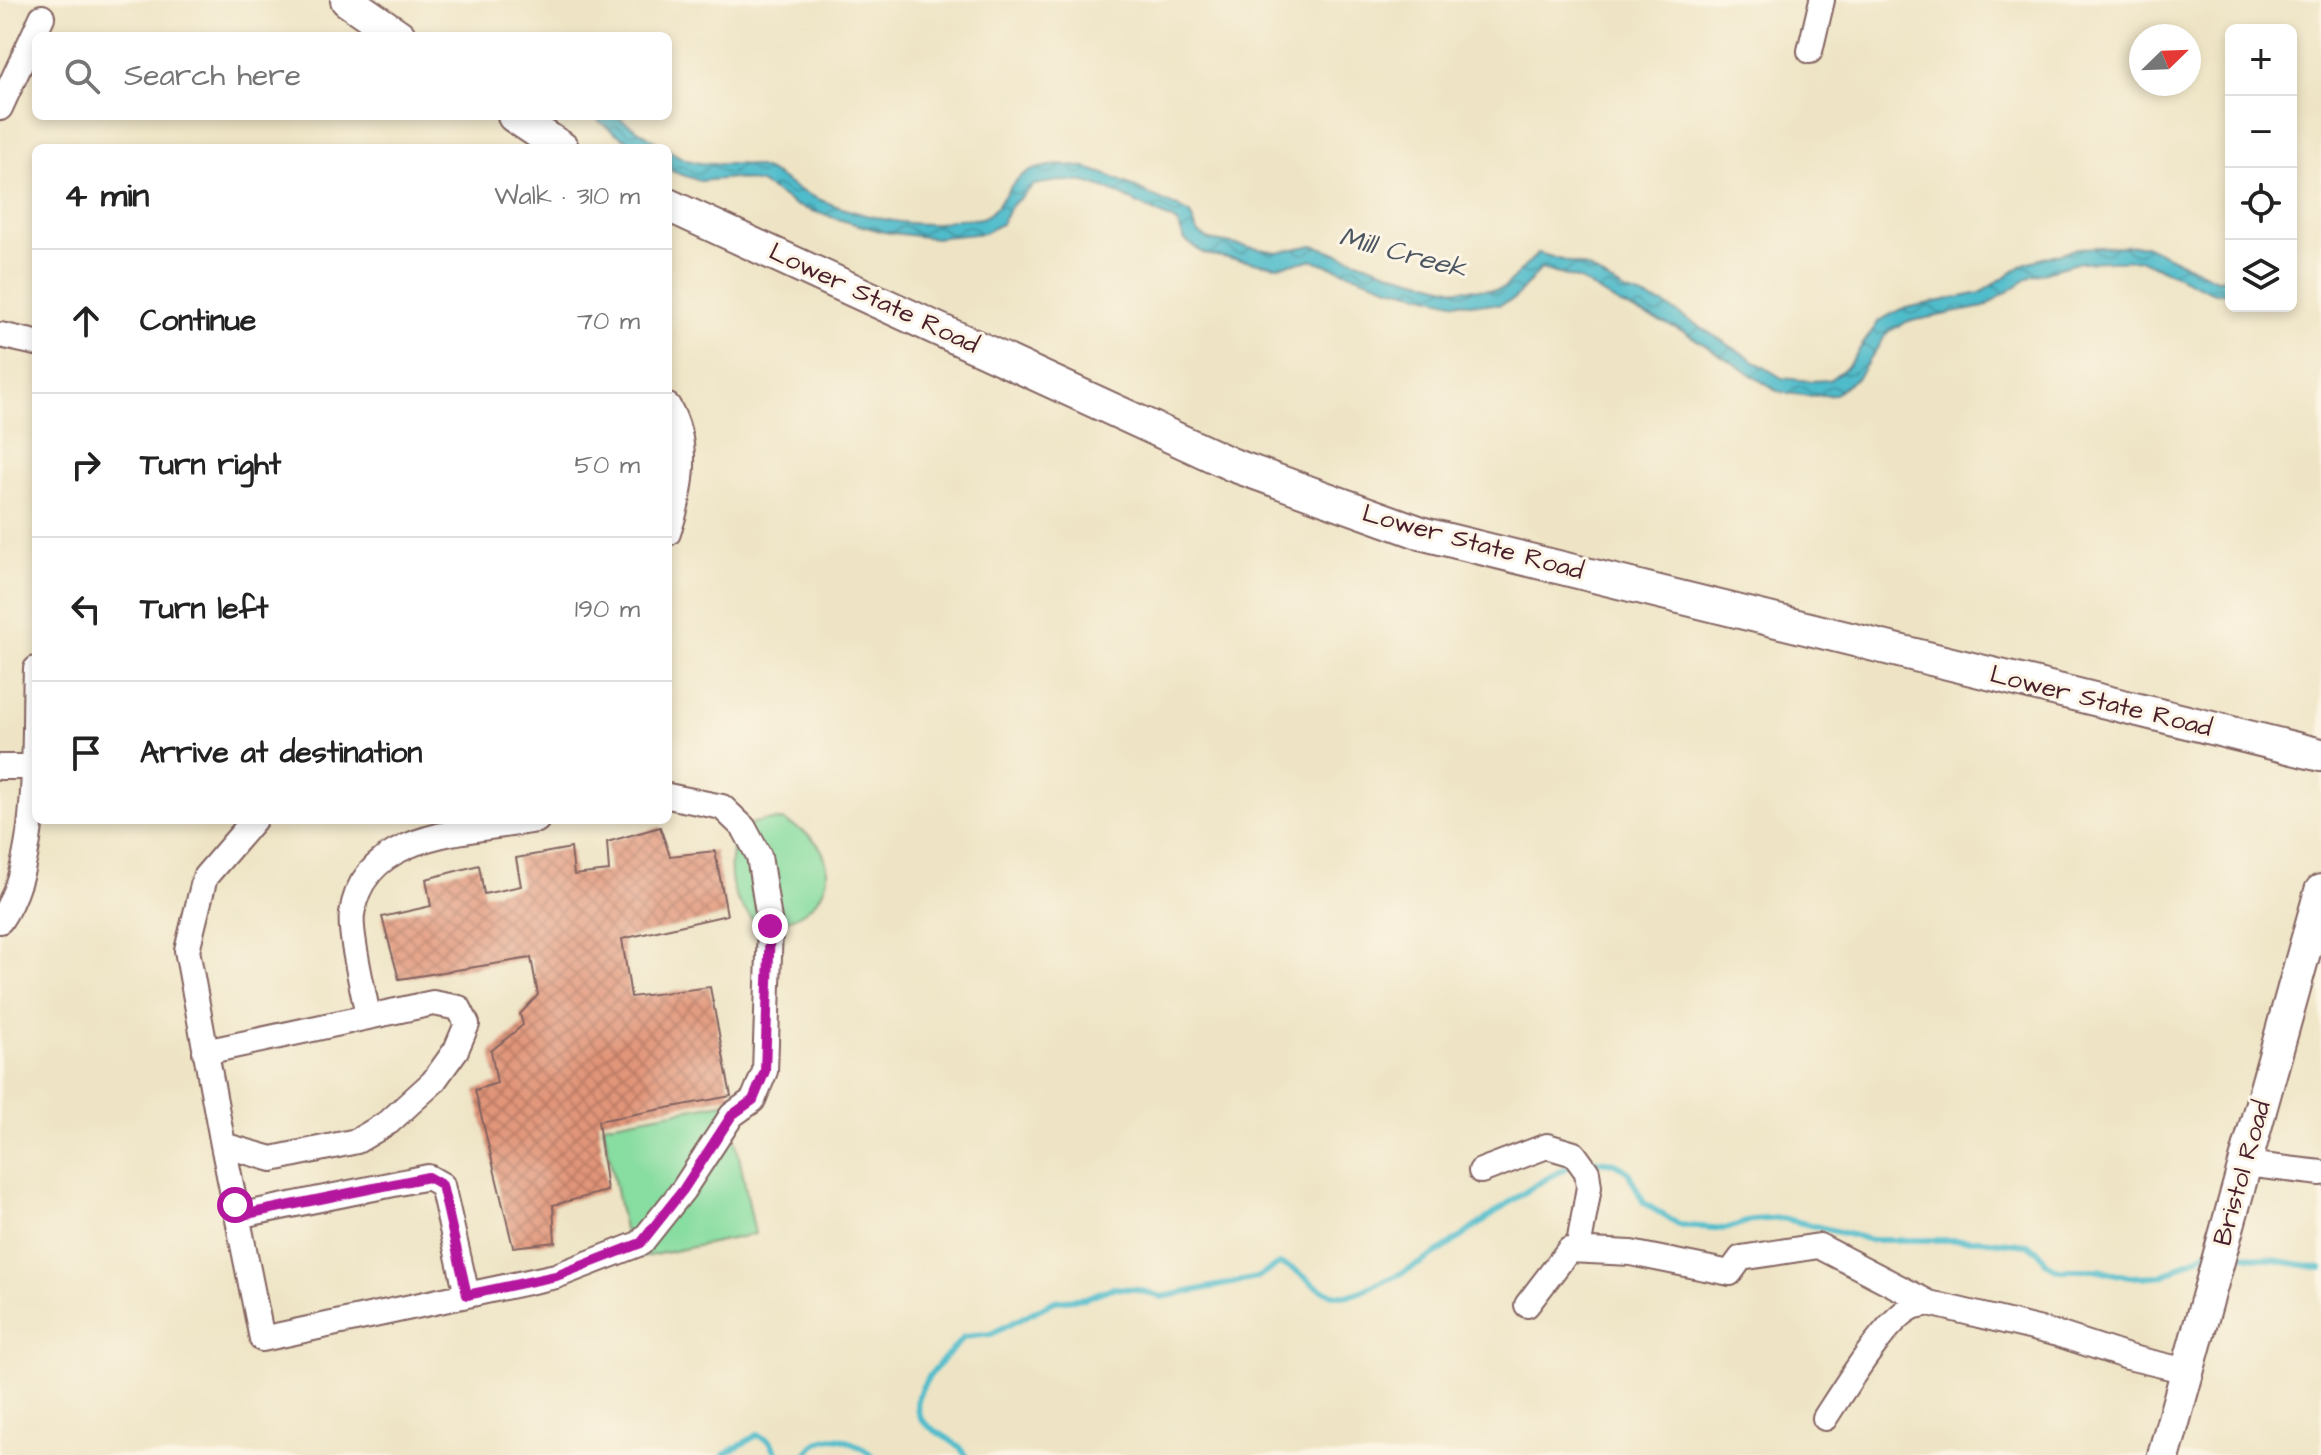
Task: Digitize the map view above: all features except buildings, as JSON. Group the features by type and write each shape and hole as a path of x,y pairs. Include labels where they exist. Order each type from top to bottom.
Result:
{"main road":[{"path":"347,0 393,32"},
{"path":"520,120 556,144"},
{"name":"Lower State Road","path":"672,207 1233,465 1424,534 2321,755"},
{"name":"Bristol Road","path":"2164,1455 2321,891"}],"street":[{"path":"1810,51 1822,0"},
{"path":"35,32 42,17"},
{"path":"0,108 32,39"},
{"path":"0,335 32,342"},
{"path":"672,416 680,437 682,470 672,521"},
{"path":"0,767 32,767 24,868 0,921"},
{"path":"251,824 205,877 187,950 199,1026 262,1339 556,1276 641,1243 683,1190 732,1115 753,1100 765,1071 770,926 759,856 744,828 722,807 672,797"},
{"path":"368,1017 351,916 361,882 386,855 409,843 515,824"},
{"path":"205,1052 433,1003 459,1008 467,1024 456,1050 433,1082 389,1122 357,1141 272,1159 223,1145"},
{"path":"1481,1171 1547,1146 1580,1163 1589,1187 1578,1250"},
{"path":"2245,1164 2321,1173"},
{"path":"237,1216 428,1177 442,1185 467,1295"},
{"path":"1527,1305 1569,1250 1631,1253 1730,1273 1741,1258 1819,1246 1929,1303 2058,1334 2128,1357 2187,1371"},
{"path":"1825,1418 1858,1368 1900,1317 1911,1307 1929,1303"}],"green space":[{"path":"768,820 782,820 805,832 819,846 827,867 826,882 821,895 800,915 786,921 756,924 734,891 732,851 739,833 745,827"},
{"path":"728,1102 755,1234 630,1260 603,1125"}],"water":[{"path":"598,120 622,120 660,144 638,144"},
{"path":"672,152 692,162 753,166 771,172 798,190 833,205 883,219 917,224 988,215 1015,182 1028,172 1048,166 1087,168 1190,214 1197,231 1209,240 1277,252 1314,245 1394,273 1455,289 1496,290 1505,287 1538,253 1586,267 1625,291 1663,304 1782,378 1811,381 1829,380 1847,367 1879,321 1901,309 1980,293 2026,263 2078,248 2145,245 2216,279 2225,278 2225,292 2214,293 2142,260 2080,262 2032,276 1984,307 1906,322 1888,332 1858,377 1835,394 1811,396 1778,392 1683,331 1619,304 1580,280 1541,269 1514,299 1499,305 1453,302 1390,287 1313,260 1277,266 1204,254 1185,240 1178,224 1172,220 1110,190 1085,182 1059,181 1034,185 1011,206 1001,224 984,233 934,238 884,232 841,220 797,206 760,183 734,178 700,181 672,171"}],"waterway":[{"path":"1586,1160 1615,1163 1628,1172 1644,1203 1679,1225 1725,1229 1752,1220 1782,1218 1871,1240 1981,1240 2028,1245 2040,1253 2047,1264 2059,1270 2099,1270 2129,1277 2162,1276 2209,1251"},
{"path":"966,1455 926,1424 919,1414 917,1402 928,1378 964,1337 991,1334 1055,1301 1085,1298 1112,1288 1135,1289 1162,1297 1257,1278 1279,1264 1296,1271 1327,1292 1352,1294 1429,1258 1525,1192 1575,1164"},
{"path":"2232,1253 2321,1268"},
{"path":"724,1455 757,1435 770,1441 778,1455"},
{"path":"805,1455 821,1441 837,1438 872,1455"}],"route":[{"path":"235,1205 237,1216 428,1177 442,1185 447,1199 467,1295 556,1276 641,1243 683,1190 732,1115 753,1100 765,1071 770,926"}],"water label":[{"name":"Mill Creek","path":"1403,253"}]}
